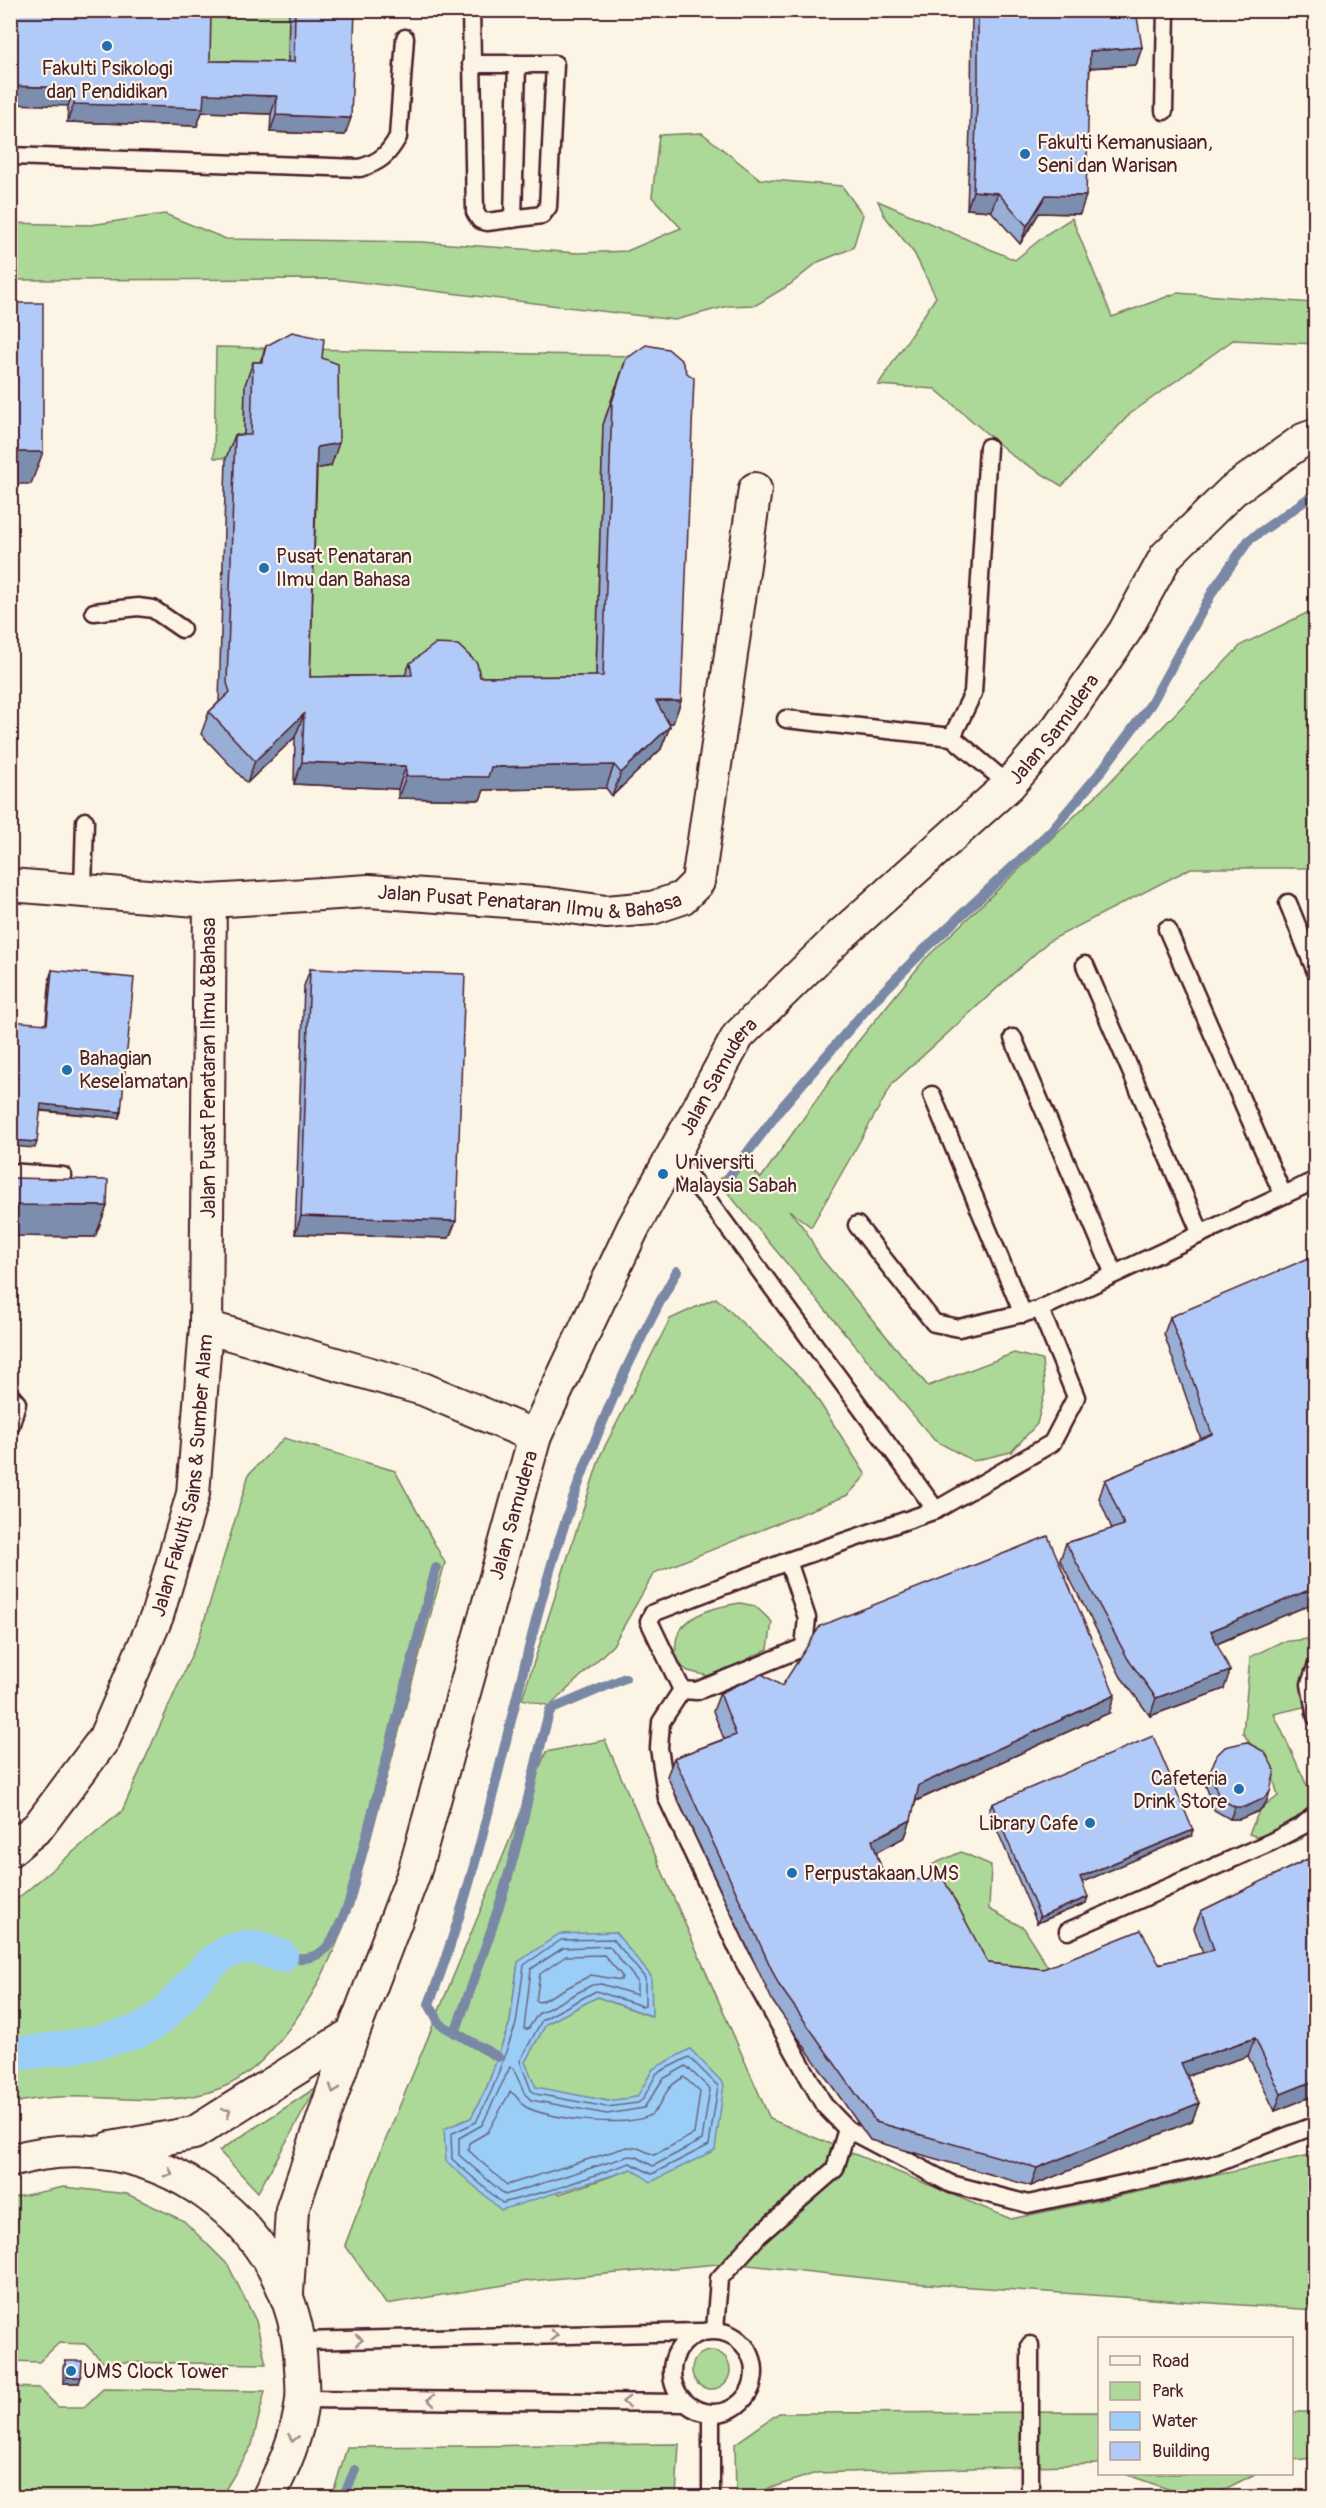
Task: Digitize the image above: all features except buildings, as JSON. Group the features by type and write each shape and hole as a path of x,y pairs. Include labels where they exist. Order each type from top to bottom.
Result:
{"street":[{"name":"Jalan Samudera","path":"287,2293 292,2210 353,2033 414,1873 535,1436 633,1228 738,1036 840,936 1009,785 1057,729 1125,631 1166,556 1232,491 1303,440 1316,435"},
{"name":"Jalan Pusat Penataran Ilmu & Bahasa","path":"210,901 369,891 548,904 606,912 652,908 682,898 698,882 755,489"},
{"name":"Jalan Pusat Penataran Ilmu &Bahasa","path":"10,885 210,901 206,1327"},
{"name":"Jalan Fakulti Sains & Sumber Alam","path":"10,1850 38,1827 104,1739 157,1616 193,1494 206,1327 423,1389 535,1436"},
{"path":"10,2161 36,2153 92,2151 194,2133 353,2033"},
{"path":"92,2151 148,2162 213,2196 263,2248 287,2293 300,2341 302,2399 289,2456 268,2498"}],"lane":[{"path":"471,10 471,64 475,212 480,220 487,222 542,215 548,207 555,64 471,64"},
{"path":"1164,111 1166,10"},
{"path":"10,156 360,168 379,162 390,151 398,137 405,38"},
{"path":"513,219 517,64"},
{"path":"952,737 973,693 988,447"},
{"path":"94,612 138,607 153,609 182,629"},
{"path":"786,719 952,737 1009,785"},
{"path":"82,889 85,821"},
{"path":"1288,903 1316,972"},
{"path":"1167,928 1283,1195"},
{"path":"1085,965 1200,1234"},
{"path":"1013,1038 1114,1274"},
{"path":"932,1095 1023,1314"},
{"path":"672,1156 712,1205 936,1510"},
{"path":"10,1172 63,1176"},
{"path":"857,1225 934,1323 959,1328 1040,1309 1316,1180"},
{"path":"682,1690 650,1621 653,1613 788,1561 936,1510 1052,1443 1076,1397 1040,1309"},
{"path":"10,1395 17,1403 10,1427"},
{"path":"682,1690 697,1691 804,1647 807,1618 788,1561"},
{"path":"1316,1667 1310,1684 1316,1717"},
{"path":"682,1690 661,1722 659,1748 667,1798 743,1960 824,2105 847,2129 951,2184 1028,2204 1212,2165 1316,2125"},
{"path":"1068,1931 1271,1842 1302,1826 1316,1815"},
{"path":"707,2331 719,2279 759,2235 835,2169 847,2129"},
{"path":"300,2341 707,2331 729,2333 741,2341 750,2352 755,2366 754,2380 743,2399 726,2411 711,2413 697,2410 685,2403 676,2391 671,2378 672,2363 677,2349 687,2339 707,2331"},
{"path":"1030,2345 1030,2496"},
{"path":"302,2399 685,2403"},
{"path":"711,2413 711,2498"}],"green space":[{"path":"11,10 289,11 288,80 203,79"},
{"path":"702,133 760,179 842,186 863,215 853,248 818,262 791,284 756,305 728,306 675,320 334,279 11,280 11,223 90,225 165,214 226,239 422,242 578,253 627,251 681,228 652,197 659,135"},
{"path":"878,201 1015,260 1048,233 1072,218 1112,317 1177,293 1313,303 1315,304 1315,344 1233,340 1130,414 1062,486 1014,457 935,389 878,385 936,297 914,253 884,215"},
{"path":"216,347 633,356 615,388 603,425 595,699 402,686 301,700 309,470 330,466 245,385 243,458 214,458"},
{"path":"1315,609 1315,868 1191,868 1049,941 893,1083 811,1227 789,1210 806,1231 820,1257 928,1386 1014,1353 1042,1360 1045,1392 1037,1424 1011,1452 973,1461 934,1440 718,1181 742,1160 761,1178 856,1044 925,959 1106,786 1241,645"},
{"path":"716,1298 809,1386 866,1475 848,1495 654,1573 613,1645 550,1706 522,1699 601,1454 670,1319"},
{"path":"284,1438 395,1471 445,1563 361,1872 338,1941 305,2006 283,2036 255,2066 230,2084 195,2096 169,2099 63,2097 11,2104 11,1904 122,1811 199,1638 249,1474"},
{"path":"740,1603 755,1606 772,1622 768,1649 712,1677 688,1671 675,1661 677,1637 687,1622 704,1612"},
{"path":"1315,1638 1312,1705 1274,1714 1315,1803 1315,1814 1302,1839 1283,1846 1249,1834 1259,1811 1278,1796 1269,1761 1256,1752 1243,1733 1250,1657 1281,1642"},
{"path":"605,1740 770,2119 1011,2219 1315,2154 1315,2310 911,2283 729,2263 529,2281 386,2304 345,2245 381,2151 546,1752","holes":["518,1962 651,2016 597,1997 546,2024 525,2062 536,2088 608,2101 638,2097 653,2069 632,2169 560,2194 444,2129 471,2118 487,2087 510,2022"]},
{"path":"961,1852 991,1865 989,1909 1024,1928 1049,1969 988,1967 931,1865"},
{"path":"317,2087 258,2192 219,2151"},
{"path":"64,2187 127,2194 184,2221 228,2265 256,2321 266,2364 103,2362 85,2344 59,2343 39,2362 11,2361 11,2198"},
{"path":"711,2351 724,2357 730,2370 724,2383 711,2389 698,2383 692,2370 698,2357"},
{"path":"11,2387 39,2388 58,2407 84,2407 103,2389 265,2391 252,2445 221,2497 11,2498"},
{"path":"1098,2412 1098,2464 816,2473 744,2497 736,2497 735,2444 779,2413"},
{"path":"1293,2412 1315,2412 1315,2458 1293,2460"},
{"path":"679,2444 676,2497 332,2497 347,2447"},
{"path":"1128,2475 1253,2475 1207,2498 1191,2497"}],"water":[{"path":"615,1932 651,1976 652,2016 597,1997 546,2024 525,2062 536,2087 608,2101 637,2097 653,2069 690,2049 724,2084 715,2150 651,2182 632,2169 501,2210 446,2161 444,2129 471,2118 487,2087 510,2022 518,1962 559,1934"}],"waterway":[{"path":"729,1177 782,1107 870,1005 924,950 1050,832 1099,774 1151,704 1214,589 1249,540 1316,493"},
{"path":"498,2057 440,2024 429,2004 463,1904 542,1598 568,1514 617,1389 677,1271"},
{"path":"281,1956 309,1958 327,1948 349,1903 436,1568"},
{"path":"455,2033 509,1874 550,1710 625,1678"},
{"path":"10,2055 91,2043 138,2031 165,2013 212,1963 240,1948 256,1948 281,1956"},
{"path":"343,2498 355,2470"}],"place":[{"name":"Fakulti Psikologi dan Pendidikan","path":"107,46"},
{"name":"Fakulti Kemanusiaan, Seni dan Warisan","path":"1025,154"},
{"name":"Pusat Penataran Ilmu dan Bahasa","path":"264,568"},
{"name":"Bahagian Keselamatan","path":"67,1070"},
{"name":"Universiti Malaysia Sabah","path":"663,1174"},
{"name":"Cafeteria Drink Store","path":"1239,1789"},
{"name":"Library Cafe","path":"1090,1823"},
{"name":"Perpustakaan UMS","path":"792,1873"},
{"name":"UMS Clock Tower","path":"71,2371"}]}
